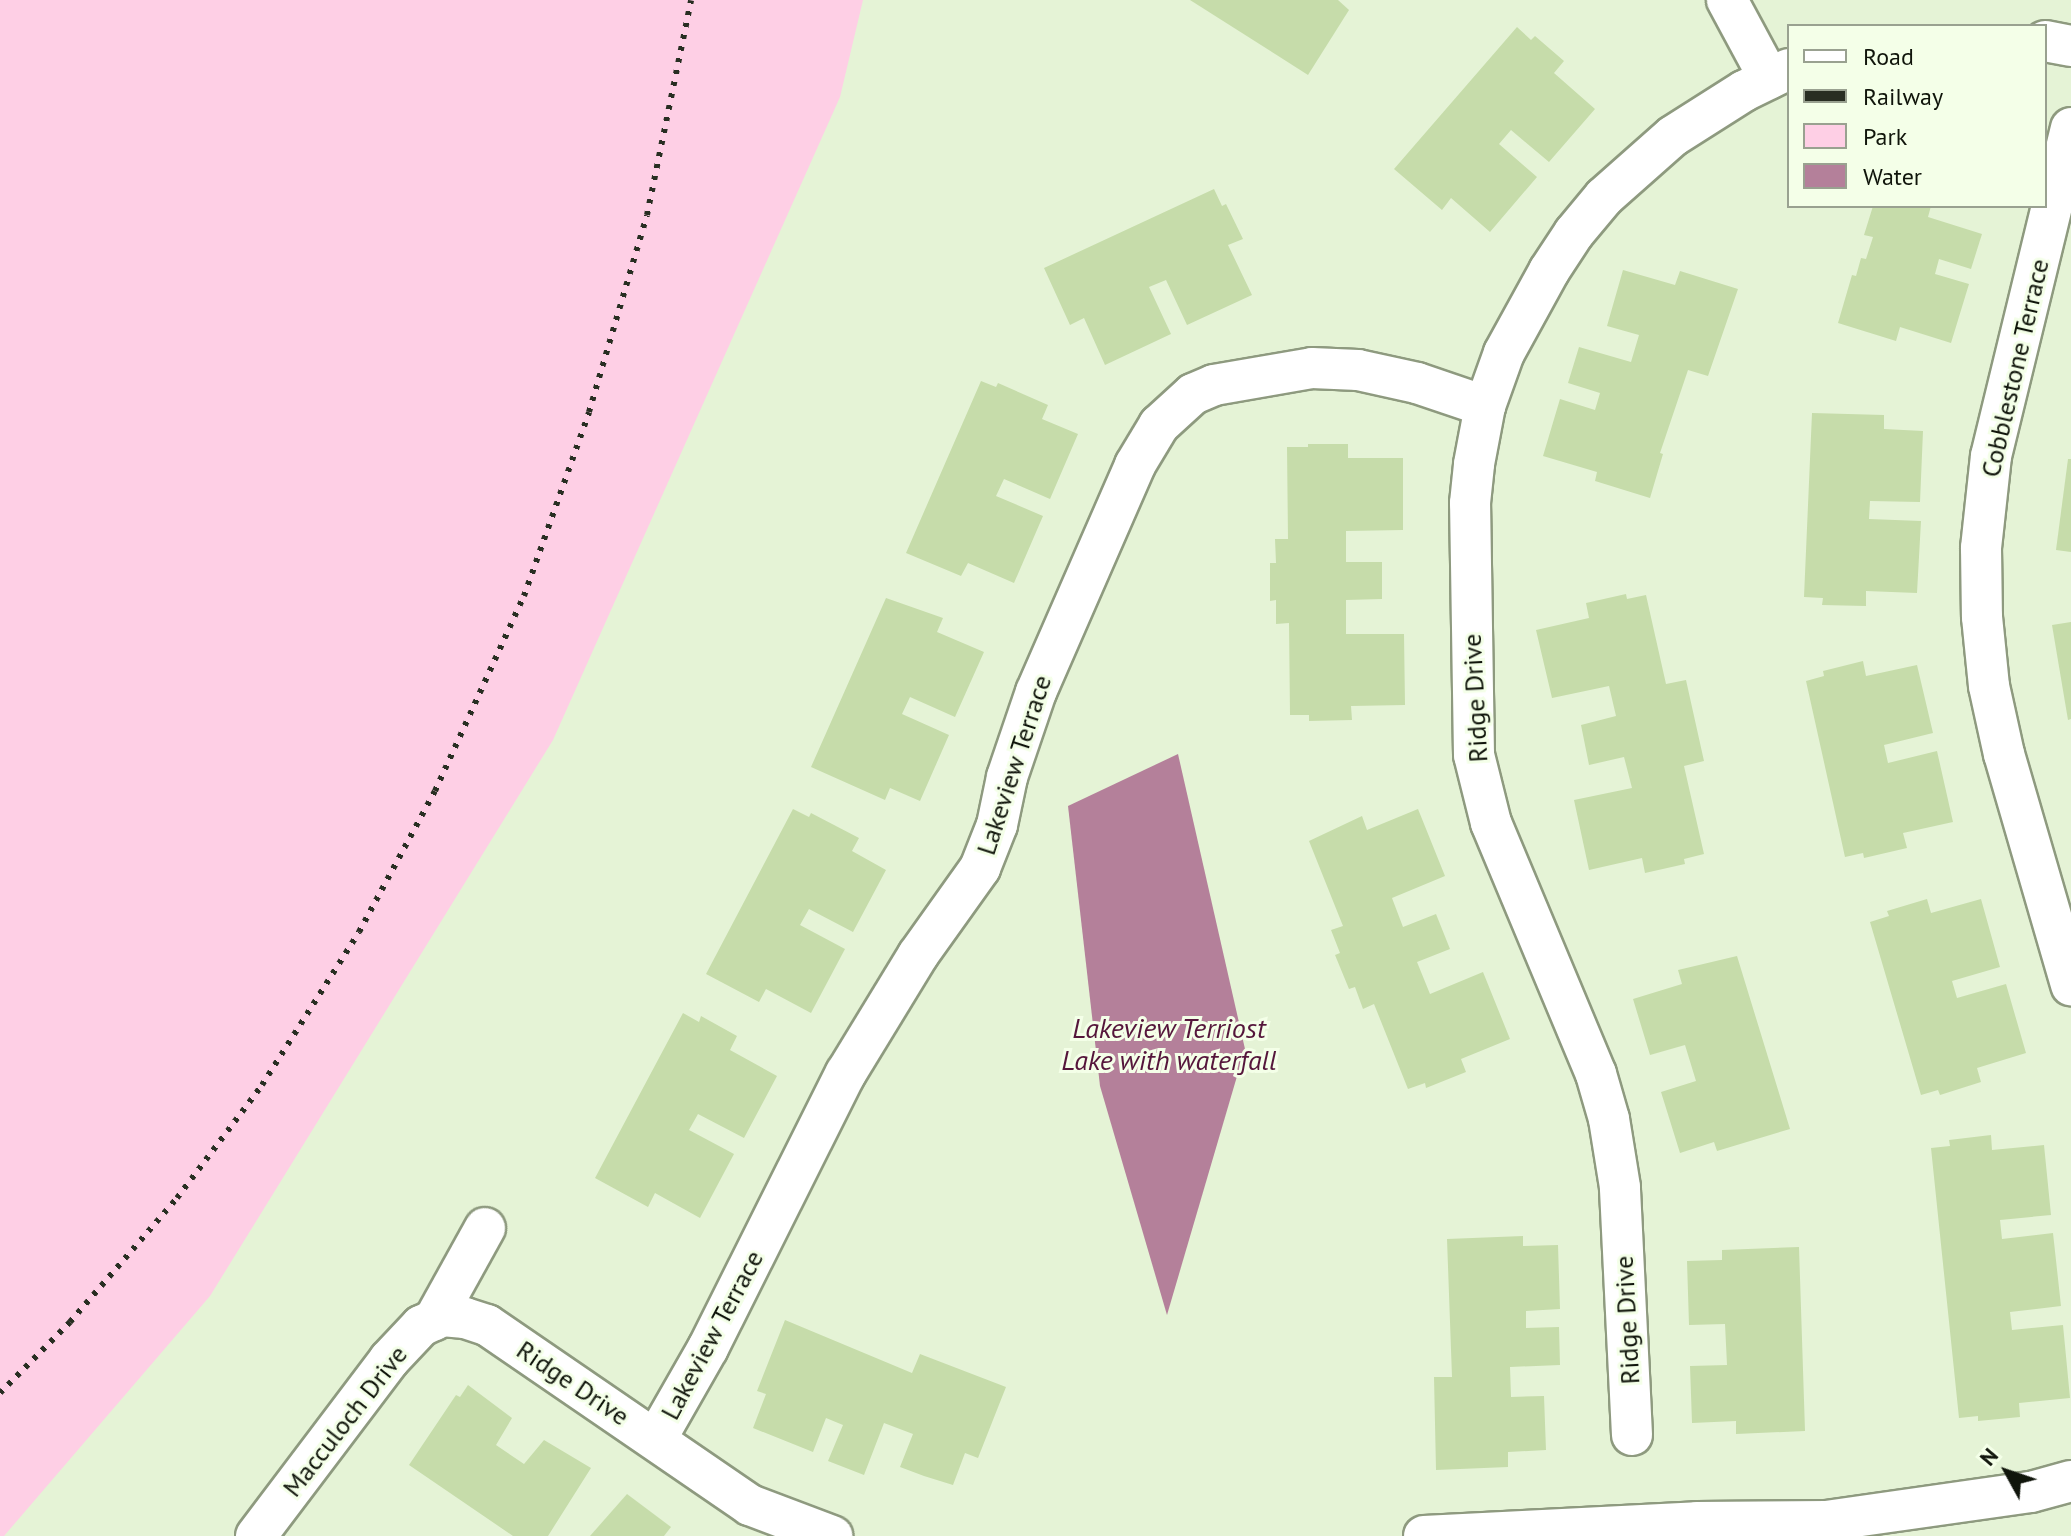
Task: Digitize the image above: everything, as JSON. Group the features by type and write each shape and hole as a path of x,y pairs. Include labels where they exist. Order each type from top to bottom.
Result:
{"street":[{"path":"1727,0 1779,73"},
{"path":"2047,41 2071,46"},
{"name":"Ridge Drive","path":"1632,1435 1620,1187 1609,1119 1596,1074 1491,823 1474,755 1470,503 1485,406 1504,353 1549,271 1604,197 1673,136 1779,73"},
{"name":"Cobblestone Terrace","path":"2071,128 1991,456 1981,562 1982,617 1989,686 2004,754 2071,985"},
{"name":"Lakeview Terrace","path":"656,1439 708,1348 846,1073 918,955 980,868 997,825 1007,777 1036,692 1135,465 1159,425 1193,394 1214,385 1312,368 1358,370 1417,383 1485,406"},
{"name":"Macculoch Drive","path":"256,1536 389,1360 421,1326 434,1320 485,1228"},
{"name":"Ridge Drive","path":"434,1320 442,1316 465,1318 487,1325 750,1505 832,1536"},
{"path":"1424,1536 1697,1522 1826,1521 2031,1492 2071,1481"}],"green space":[{"path":"0,0 863,0 840,97 553,740 210,1296 4,1536 0,1536"}],"water":[{"name":"Lakeview Terriost Lake with waterfall","path":"1178,754 1245,1049 1167,1315 1100,1086 1068,806"}],"building":[{"path":"1190,0 1338,0 1349,10 1308,75"},
{"path":"1517,27 1531,40 1535,36 1564,61 1554,73 1595,109 1549,162 1511,130 1499,144 1537,177 1490,232 1451,198 1442,210 1394,169"},
{"path":"1214,189 1222,206 1226,204 1243,239 1228,245 1252,295 1187,325 1166,280 1149,287 1171,334 1105,365 1084,318 1070,325 1044,268"},
{"path":"1872,208 1930,208 1928,217 1982,234 1971,269 1939,259 1935,274 1969,284 1951,343 1900,327 1896,341 1838,323 1852,275 1856,276 1861,258 1866,259 1873,237 1864,235"},
{"path":"1623,270 1675,285 1680,271 1738,289 1708,376 1688,370 1660,453 1663,454 1650,498 1595,481 1597,472 1543,456 1560,399 1595,410 1600,393 1568,383 1579,347 1631,362 1639,335 1607,326"},
{"path":"981,381 996,387 998,383 1048,405 1042,419 1078,434 1050,499 1004,479 996,496 1043,516 1014,583 968,563 961,576 906,553"},
{"path":"1812,413 1884,415 1884,429 1923,431 1920,502 1870,501 1869,519 1921,521 1917,593 1866,591 1866,606 1822,605 1823,598 1804,597"},
{"path":"1308,444 1348,444 1348,458 1403,458 1403,530 1346,531 1346,562 1382,562 1382,599 1346,600 1346,634 1404,634 1405,705 1351,706 1352,720 1309,721 1309,715 1290,715 1289,623 1276,624 1276,600 1270,601 1270,563 1276,563 1275,539 1288,539 1287,447 1308,447"},
{"path":"2068,459 2071,459 2071,552 2056,550"},
{"path":"1626,594 1627,599 1646,595 1666,684 1686,680 1704,761 1684,766 1704,854 1684,859 1685,864 1645,873 1642,858 1589,870 1574,800 1632,788 1624,757 1589,765 1581,725 1616,716 1609,686 1552,698 1536,630 1589,618 1586,603"},
{"path":"886,598 943,618 937,632 984,652 955,717 910,697 902,714 949,735 920,801 890,788 885,800 811,767"},
{"path":"2071,622 2071,719 2068,720 2052,625"},
{"path":"1863,661 1866,676 1917,665 1933,733 1884,745 1888,763 1937,751 1953,822 1903,833 1907,848 1864,858 1863,853 1845,857 1806,681 1824,676 1823,671"},
{"path":"793,809 809,817 811,813 859,838 852,851 886,870 853,932 809,909 800,925 845,949 811,1013 766,989 759,1002 706,974"},
{"path":"1418,809 1445,876 1392,898 1403,927 1436,914 1450,949 1417,962 1430,994 1483,972 1510,1039 1461,1059 1466,1072 1426,1088 1425,1083 1408,1089 1374,1004 1363,1009 1355,987 1349,989 1335,955 1340,953 1331,930 1343,926 1309,841 1362,816 1367,830"},
{"path":"1927,899 1931,913 1981,899 2000,967 1952,981 1957,998 2006,984 2026,1053 1977,1068 1981,1082 1940,1095 1938,1090 1921,1095 1870,922 1889,916 1887,911"},
{"path":"1737,956 1790,1129 1717,1151 1714,1142 1680,1153 1661,1092 1696,1081 1685,1045 1650,1055 1633,999 1682,984 1678,970"},
{"path":"683,1013 699,1022 701,1016 737,1036 730,1050 777,1076 744,1138 698,1114 689,1130 734,1154 700,1218 655,1193 648,1207 595,1178"},
{"path":"1991,1135 1992,1150 2044,1145 2051,1215 2000,1220 2002,1239 2053,1233 2061,1306 2010,1312 2012,1330 2063,1325 2070,1398 2019,1403 2020,1417 1978,1421 1978,1416 1959,1418 1931,1148 1950,1146 1949,1140"},
{"path":"1523,1236 1523,1246 1558,1245 1560,1309 1526,1311 1526,1328 1559,1327 1560,1365 1510,1367 1511,1397 1544,1396 1546,1450 1508,1452 1508,1467 1436,1470 1434,1377 1452,1377 1447,1239"},
{"path":"1799,1247 1805,1431 1736,1434 1736,1421 1692,1423 1690,1366 1727,1365 1725,1324 1689,1325 1687,1261 1722,1260 1722,1250"},
{"path":"785,1320 912,1373 920,1354 1006,1387 978,1458 965,1453 953,1485 924,1476 900,1467 913,1434 884,1423 864,1475 828,1461 843,1425 826,1418 813,1452 753,1428 766,1394 757,1391"},
{"path":"468,1385 512,1418 496,1445 524,1464 544,1440 591,1468 548,1536 513,1536 409,1465 456,1395 460,1397"},
{"path":"627,1494 671,1527 664,1536 590,1536"}],"railway":[{"path":"0,1393 70,1322 177,1198 262,1085 359,932 435,791 524,596 589,412 647,215 691,0"}]}
